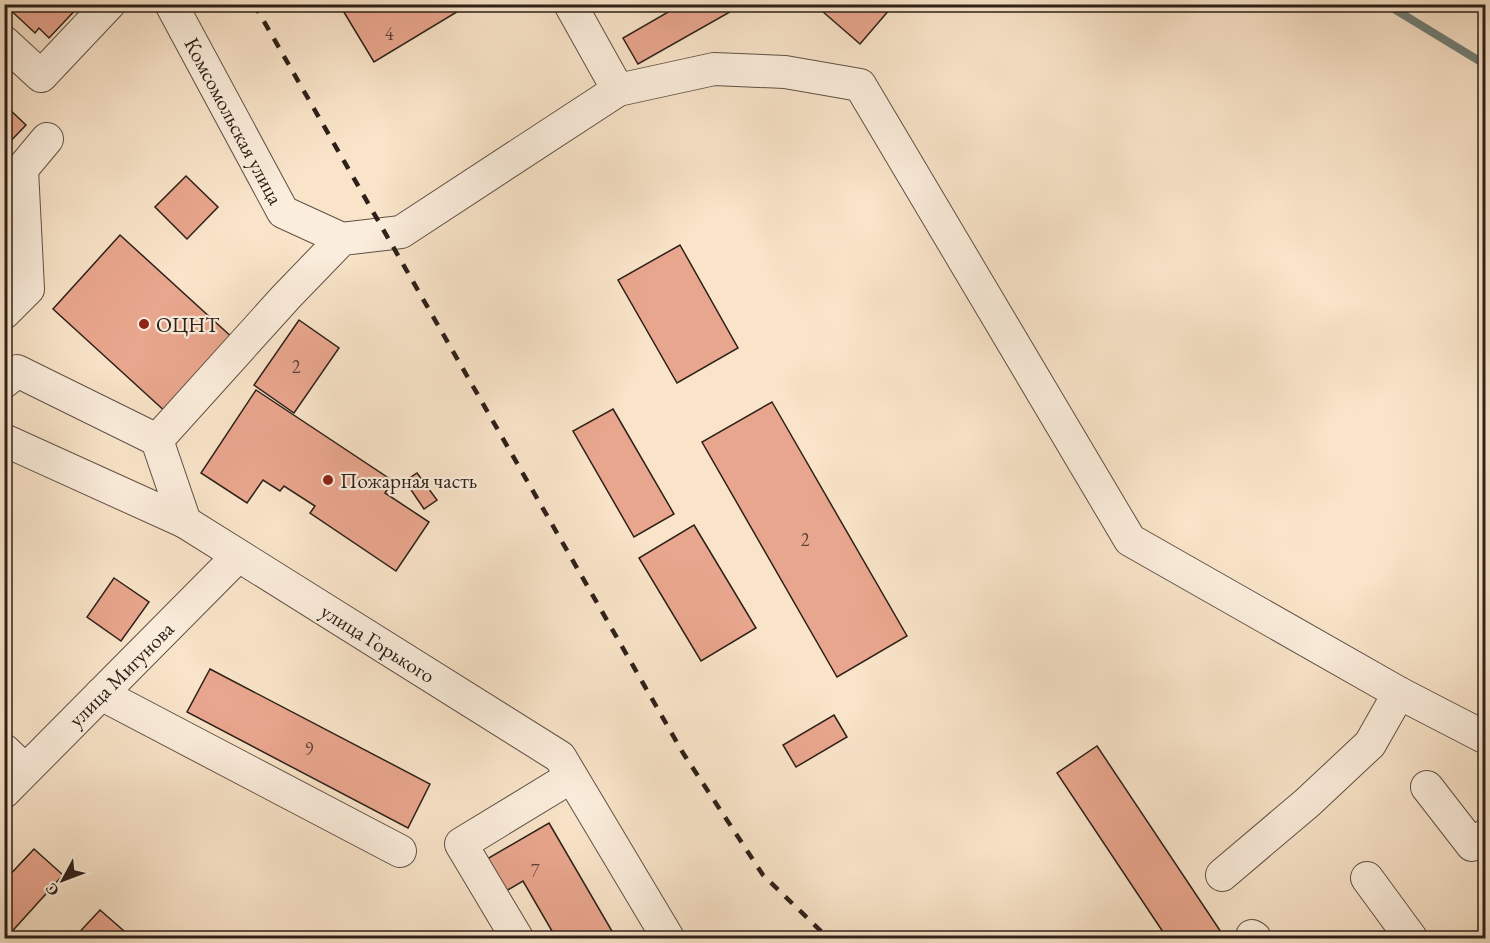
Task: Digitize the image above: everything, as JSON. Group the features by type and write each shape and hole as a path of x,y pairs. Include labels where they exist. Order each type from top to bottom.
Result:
{"street":[{"path":"4,42 41,76 109,4"},
{"name":"Комсомольская улица","path":"171,4 283,212 342,239"},
{"path":"570,4 618,90"},
{"path":"157,440 342,239 401,232 618,90 714,69 785,72 860,85 1130,540 1399,693 1485,738"},
{"path":"4,313 28,289 22,169 47,139"},
{"path":"4,382 17,371 157,440 185,522"},
{"name":"улица Горького","path":"4,440 185,522 560,758 668,939"},
{"name":"улица Мигунова","path":"11,771 101,694 238,556"},
{"path":"1222,875 1307,803 1371,744 1399,693"},
{"path":"101,694 400,851"},
{"path":"517,939 461,844 571,777"},
{"path":"1427,787 1472,845 1485,835"},
{"path":"1367,878 1411,939"}],"building":[{"path":"4,4 81,4 49,38 39,28 35,33"},
{"path":"339,4 470,4 374,62"},
{"path":"682,4 744,4 638,64 623,38"},
{"path":"814,4 885,4 890,9 860,44"},
{"path":"7,107 26,125 4,148 4,110"},
{"path":"186,176 218,207 187,239 155,207"},
{"name":"ОЦНТ","path":"120,235 235,340 168,414 53,309"},
{"path":"680,245 738,348 677,383 618,280"},
{"path":"4,249 21,265 4,283"},
{"path":"299,320 339,348 294,413 254,385"},
{"name":"Пожарная часть","path":"256,390 393,481 385,493 429,522 396,571 310,513 315,506 284,486 280,491 263,480 247,503 201,473"},
{"path":"772,402 907,636 837,677 702,442"},
{"path":"613,409 674,514 634,537 573,431"},
{"path":"417,473 437,500 424,509 405,481"},
{"path":"694,525 756,628 701,661 639,558"},
{"path":"114,578 149,602 121,641 87,617"},
{"path":"210,669 430,784 408,828 187,712"},
{"path":"834,715 847,737 796,767 783,745"},
{"path":"1097,746 1225,938 1167,938 1057,773"},
{"path":"549,823 616,938 556,938 523,881 506,891 487,859"},
{"path":"34,849 63,875 8,938 4,938 4,881"},
{"path":"100,910 132,938 74,938"}],"waterway":[{"path":"1386,4 1486,65"}],"railway":[{"path":"254,4 683,753 763,875 828,938"}],"place":[{"name":"ОЦНТ","path":"144,324"},
{"name":"Пожарная часть","path":"328,480"}]}
